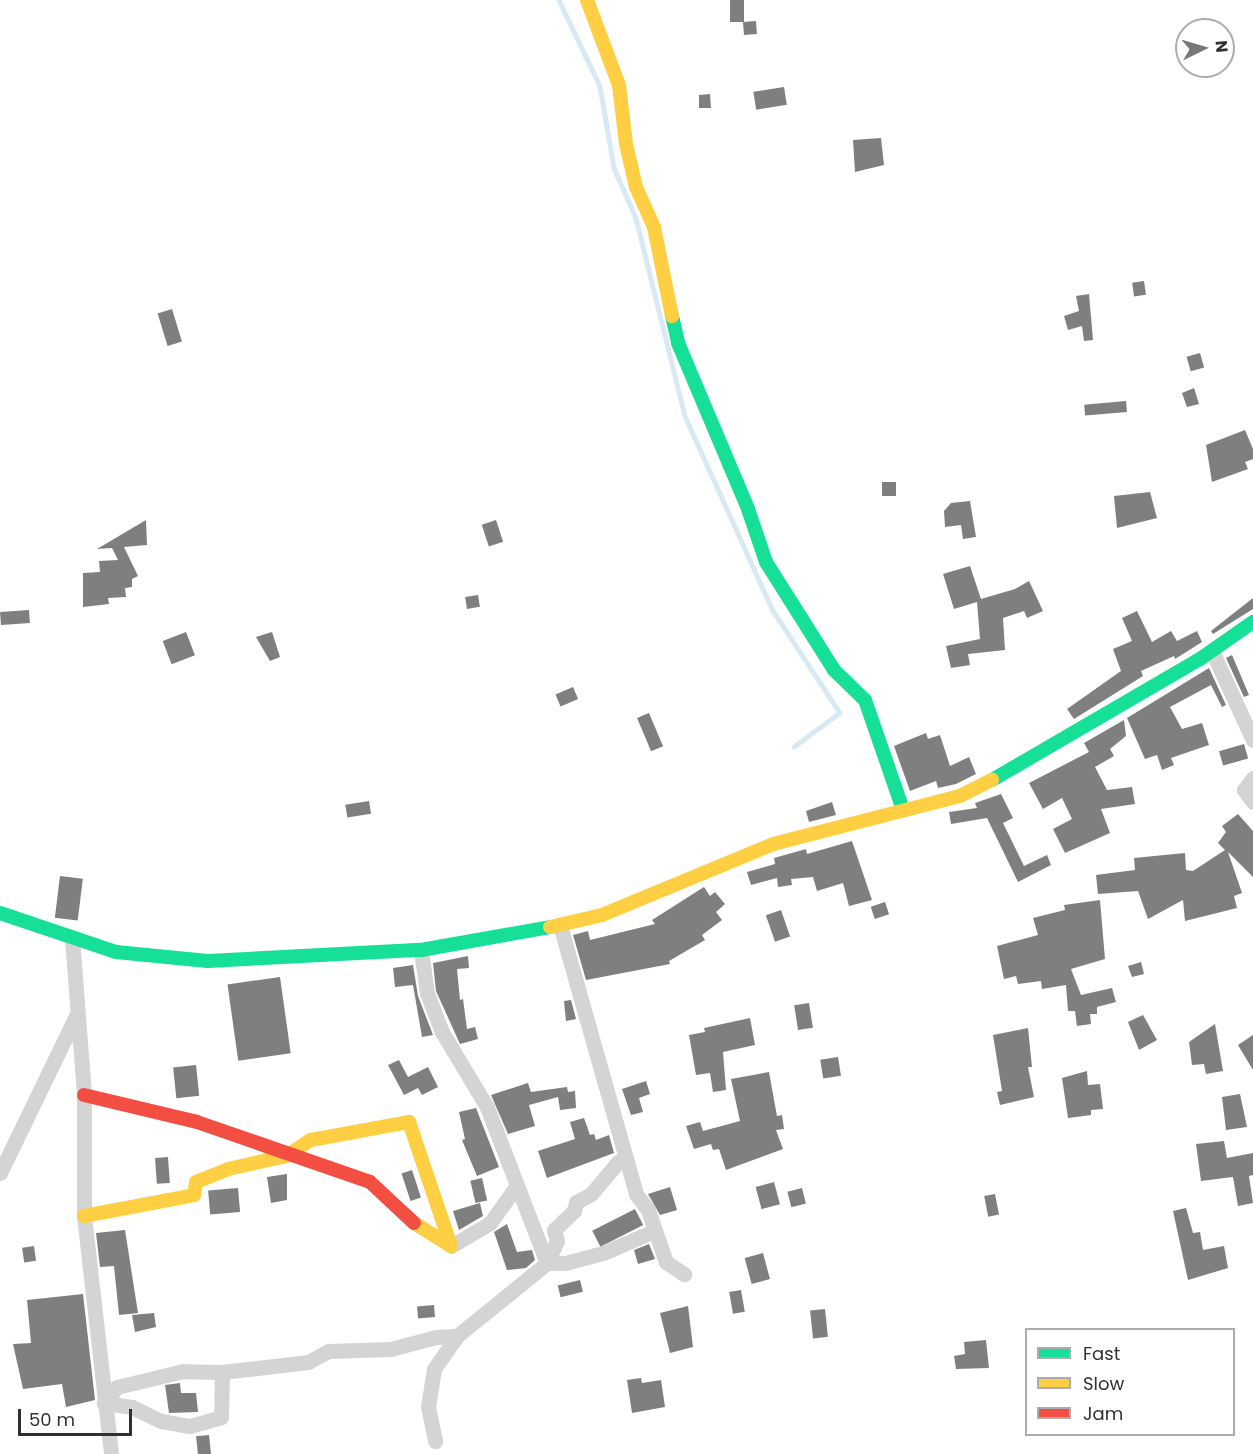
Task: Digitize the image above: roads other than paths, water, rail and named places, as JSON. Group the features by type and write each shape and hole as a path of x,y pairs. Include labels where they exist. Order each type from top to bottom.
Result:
{"street":[{"path":"587,0 592,5 619,86 626,144 636,187 654,227 678,343 748,509 766,562 834,670 865,700 903,810"},
{"path":"0,913 116,952 208,961 421,950 560,925 602,915 773,844 960,796 1021,766 1212,651 1253,622"},
{"path":"1212,651 1253,740"},
{"path":"1253,778 1244,790 1253,802"},
{"path":"560,925 636,1194 648,1210 666,1262 684,1274"},
{"path":"72,938 84,1095 84,1216 111,1454"},
{"path":"421,950 427,993 442,1032 487,1107 515,1188 548,1263"},
{"path":"0,1173 78,1012"},
{"path":"84,1095 197,1122 286,1156 370,1182 409,1220 451,1246"},
{"path":"84,1216 194,1195 196,1182 228,1169 286,1156 310,1140 410,1122 451,1246"},
{"path":"435,1441 428,1407 434,1369 457,1336 548,1263 557,1241 554,1230 574,1211 576,1202 591,1194 618,1162 627,1159"},
{"path":"451,1246 490,1223 515,1188"},
{"path":"548,1263 565,1263 603,1253 654,1231"},
{"path":"104,1403 117,1387 183,1371 222,1372 308,1362 329,1351 390,1349 436,1337 457,1336"},
{"path":"104,1403 132,1407 161,1421 190,1426 221,1417 222,1372"}],"waterway":[{"path":"559,0 600,86 614,168 636,218 685,416 772,609 840,713 794,747"}]}
